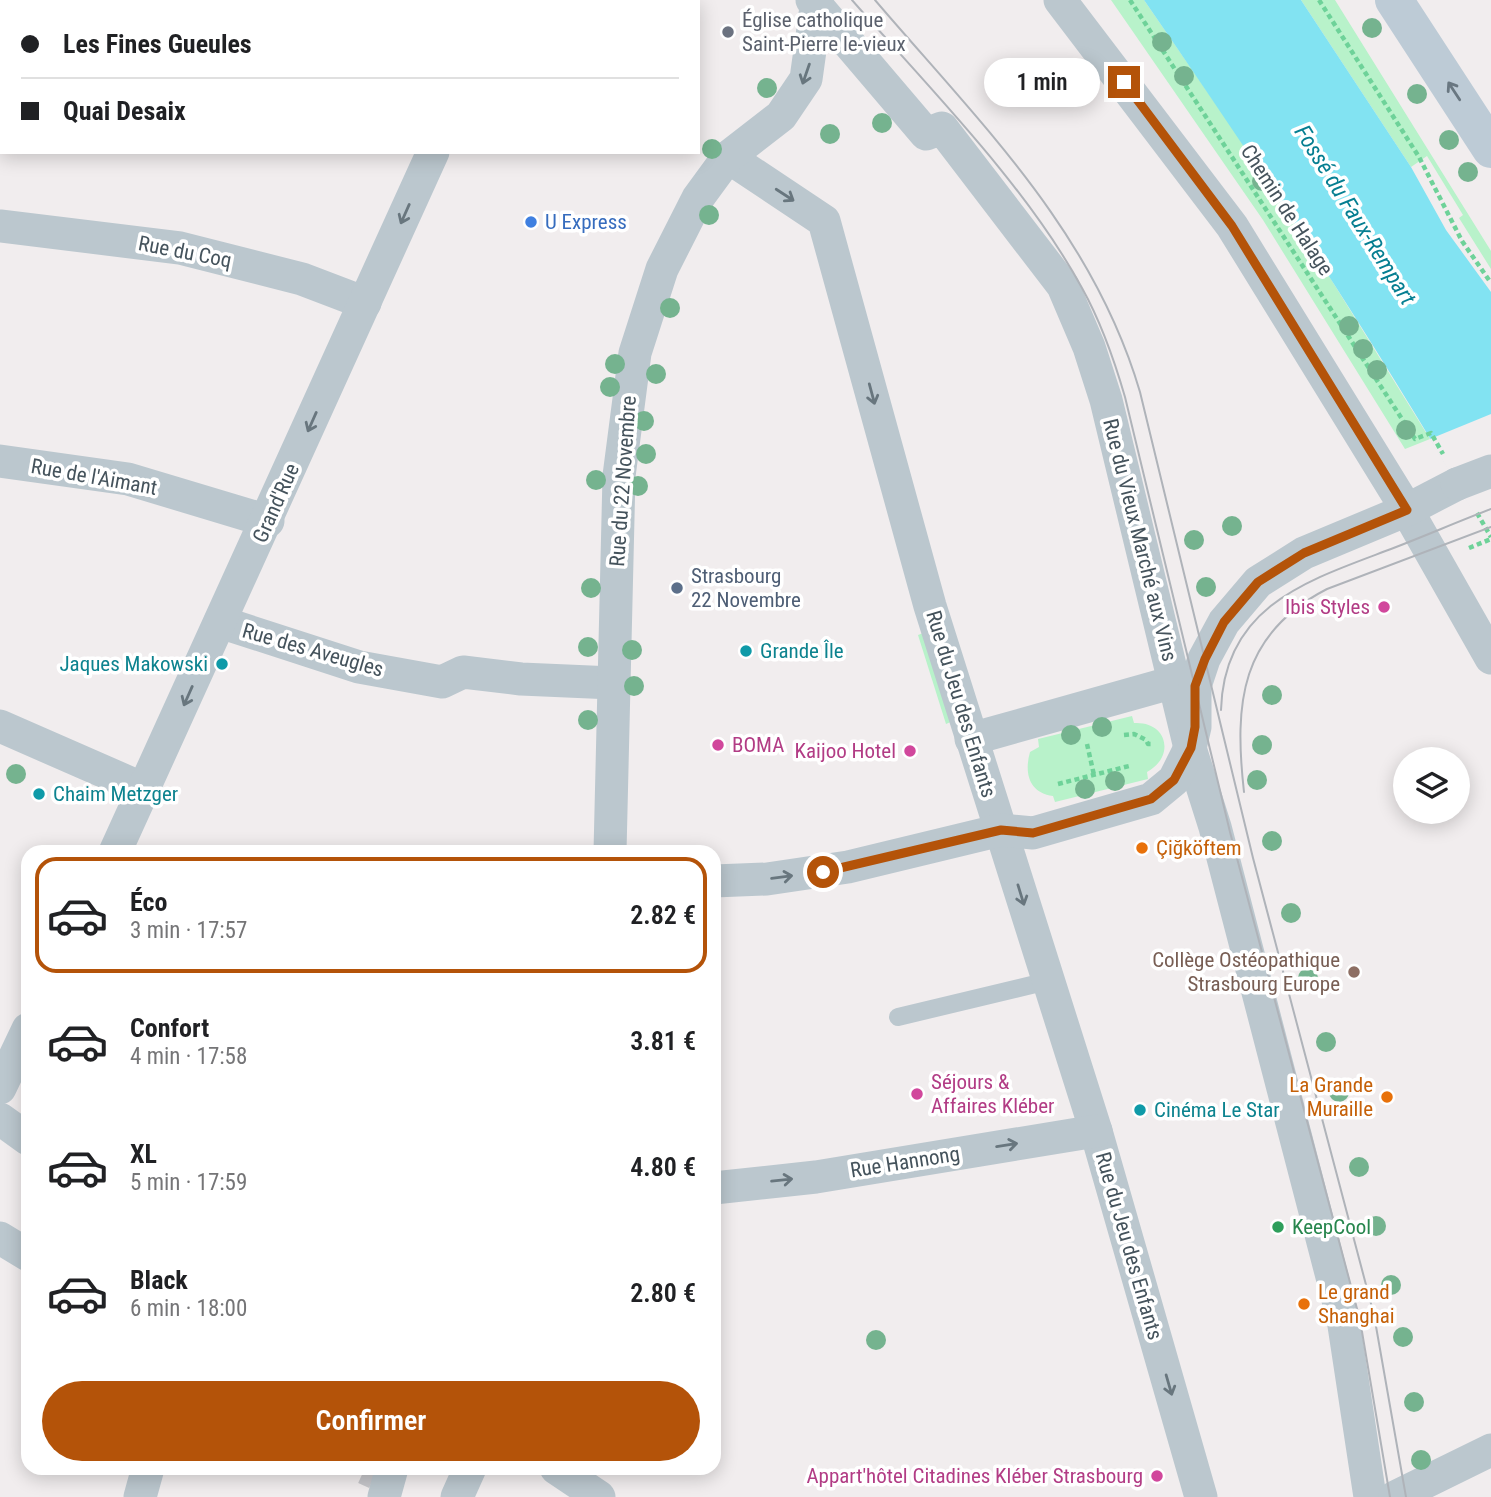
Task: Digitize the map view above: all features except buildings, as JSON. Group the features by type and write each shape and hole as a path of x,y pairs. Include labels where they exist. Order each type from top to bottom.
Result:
{"street":[{"path":"1060,0 1232,226 1407,510 1491,658"},
{"path":"1394,0 1491,149"},
{"path":"737,150 781,117 806,79 815,2"},
{"name":"Rue du Vieux Marché aux Vins","path":"815,2 926,134 942,128 1063,286 1090,347 1106,400 1191,748 1215,827 1343,1319 1370,1497"},
{"name":"Rue du 22 Novembre","path":"610,845 619,477 635,353 647,308 680,230 737,150"},
{"name":"Rue du Jeu des Enfants","path":"737,150 824,220 930,606 1096,1131 1201,1497"},
{"name":"Grand'Rue","path":"118,845 146,790 432,154"},
{"name":"Rue du Coq","path":"0,226 180,248 302,279 365,303"},
{"name":"Rue de l'Aimant","path":"0,461 128,479 268,521"},
{"path":"721,881 767,879 848,867 1001,830 1033,833 1151,799 1174,780 1191,748 1195,727 1195,686 1205,659 1224,622 1258,582 1304,553 1491,471"},
{"name":"Rue des Aveugles","path":"220,622 359,667 442,682 463,672 521,679 613,683"},
{"path":"971,739 1174,682"},
{"path":"2,731 146,790"},
{"path":"0,1088 21,1044"},
{"path":"0,1119 21,1134"},
{"name":"Rue Hannong","path":"721,1187 817,1177 961,1140 1096,1131"},
{"path":"0,1238 21,1251"},
{"path":"1395,1497 1491,1450"},
{"path":"140,1497 146,1475"},
{"path":"443,1497 451,1475"},
{"path":"457,1497 467,1475"},
{"path":"566,1475 599,1497"}],"lane":[{"path":"898,1017 1048,981"}],"path":[{"name":"Chemin de Halage","path":"1130,0 1415,439"},
{"path":"1319,0 1419,157 1462,241 1491,284"},
{"path":"1113,738 1134,734 1146,740 1148,747 1157,743"},
{"path":"1076,747 1100,741"},
{"path":"1087,744 1094,775"},
{"path":"1058,784 1136,764"}],"green space":[{"path":"1111,0 1144,0 1280,197 1430,439 1405,449 1263,220"},
{"path":"1301,0 1335,0 1491,251 1491,269 1459,218 1463,215 1427,156 1411,167"},
{"path":"926,632 953,721 946,724 918,635"},
{"path":"1132,716 1134,723 1154,728 1164,741 1162,757 1147,772 1148,779 1055,802 1053,796 1038,791 1030,781 1028,760 1030,752 1039,747 1038,739"}],"water":[{"name":"Fossé du Faux-Rempart","path":"1144,0 1301,0 1411,167 1446,230 1491,292 1491,542 1409,403 1323,267"}],"pier":[{"path":"1491,414 1491,543 1430,439"}],"tram line":[{"path":"852,0 975,138 1033,212 1082,288 1112,355 1125,397 1230,832 1360,1320 1390,1497"},
{"path":"875,0 993,136 1063,230 1094,281 1119,334 1140,392 1253,858 1374,1315 1406,1497"},
{"path":"1221,710 1226,674 1237,645 1254,621 1276,602 1330,572 1491,509"},
{"path":"1244,792 1241,760 1243,701 1249,674 1260,650 1276,627 1298,607 1327,589 1491,527"}],"place":[{"name":"Église catholique Saint-Pierre le-vieux","path":"728,32"},
{"name":"U Express","path":"531,222"},
{"name":"Strasbourg 22 Novembre","path":"677,588"},
{"name":"Ibis Styles","path":"1384,607"},
{"name":"Grande Île","path":"746,651"},
{"name":"Jaques Makowski","path":"222,664"},
{"name":"BOMA","path":"718,745"},
{"name":"Kaijoo Hotel","path":"910,751"},
{"name":"Chaim Metzger","path":"39,794"},
{"name":"Çiğköftem","path":"1142,848"},
{"name":"Collège Ostéopathique Strasbourg Europe","path":"1354,972"},
{"name":"Séjours & Affaires Kléber","path":"917,1094"},
{"name":"La Grande Muraille","path":"1387,1097"},
{"name":"Cinéma Le Star","path":"1140,1110"},
{"name":"KeepCool","path":"1278,1227"},
{"name":"Le grand Shanghai","path":"1304,1304"},
{"name":"Appart'hôtel Citadines Kléber Strasbourg","path":"1157,1476"}],"route":[{"path":"823,872 1001,830 1033,833 1132,806 1164,791 1174,780 1191,748 1195,727 1195,686 1205,659 1224,622 1258,582 1304,553 1407,510 1330,387 1308,345 1232,226 1124,82"}]}
